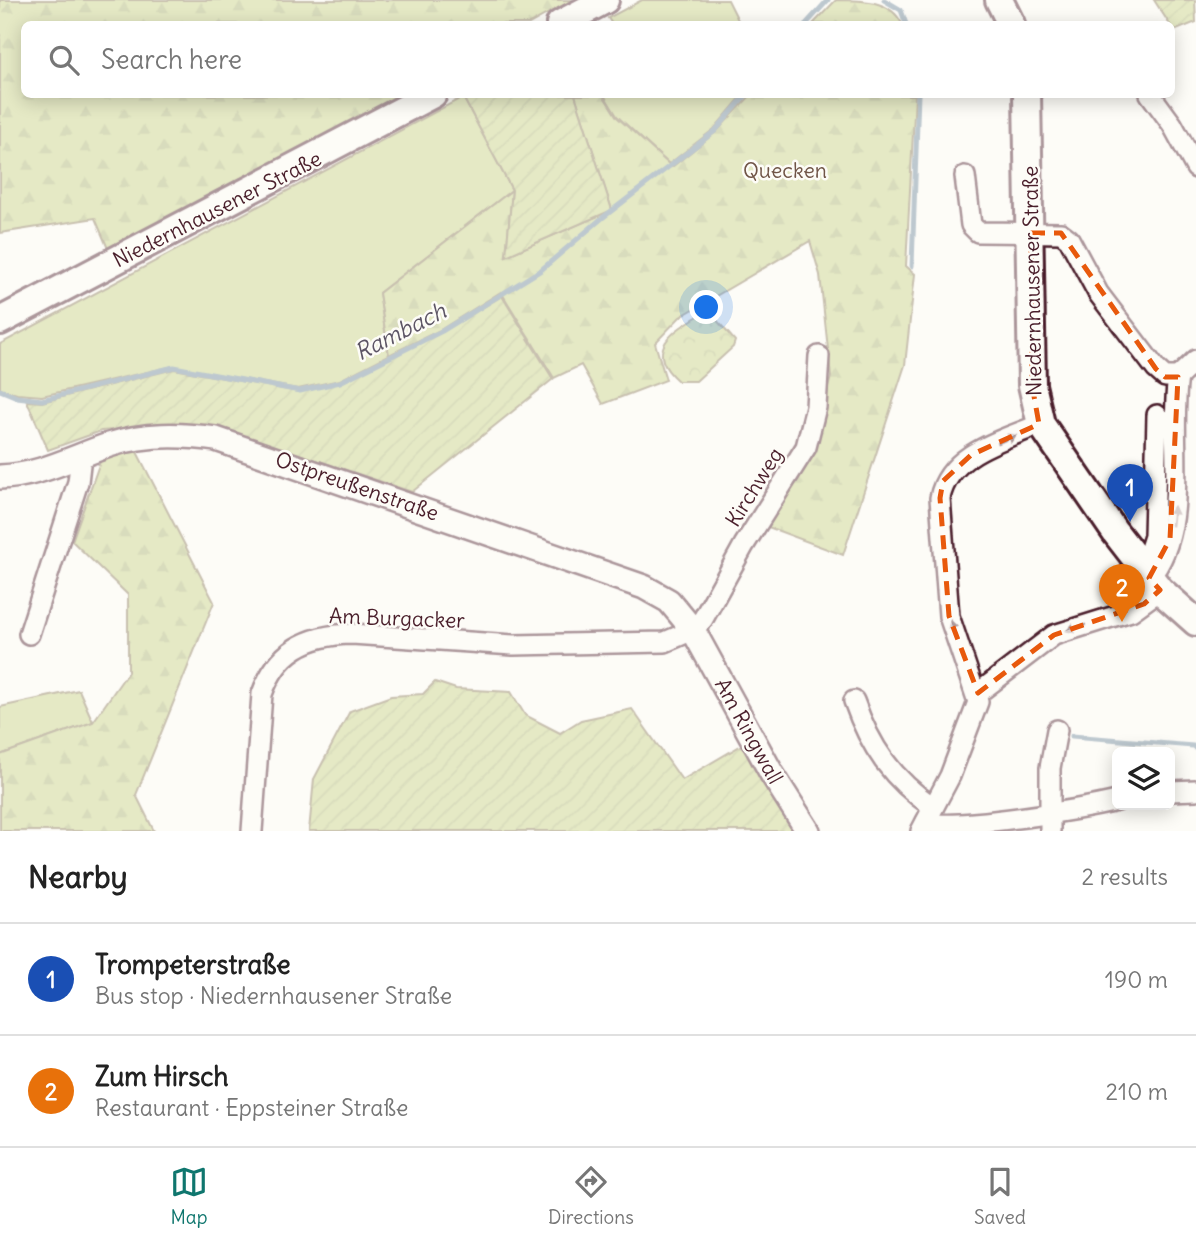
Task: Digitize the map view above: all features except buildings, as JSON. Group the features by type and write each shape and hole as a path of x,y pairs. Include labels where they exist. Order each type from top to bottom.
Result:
{"main road":[{"path":"566,21 604,0"},
{"path":"999,0 1010,21"},
{"name":"Niedernhausener Straße","path":"0,321 425,98"},
{"name":"Niedernhausener Straße","path":"1027,98 1032,385 1041,424 1149,578 1196,622"}],"street":[{"path":"1153,98 1172,124 1196,169"},
{"path":"965,176 971,225 978,232 1061,233 1069,239 1098,293 1156,369 1165,377 1178,377 1196,360"},
{"name":"Kirchweg","path":"693,630 703,619 744,545 806,447 816,407 819,356"},
{"path":"978,693 1054,635 1131,611 1149,578 1160,566 1170,539 1174,513 1178,377"},
{"path":"1149,578 1148,555 1154,536 1157,415"},
{"path":"927,820 977,711 978,693 949,616 940,498 943,481 955,466 971,455 1041,424"},
{"name":"Ostpreußenstraße","path":"0,477 37,472 111,444 152,436 195,436 236,444 628,580 669,601 693,630"},
{"path":"29,634 78,482 81,456"},
{"name":"Am Burgacker","path":"252,831 262,694 280,660 309,639 352,634 513,645 650,643 676,640 693,630"},
{"name":"Am Ringwall","path":"693,630 772,774 808,831"},
{"path":"854,701 872,746 881,760 910,789 927,820 945,827 1050,823 1112,803"},
{"path":"1050,823 1051,768 1057,730"},
{"path":"1175,791 1196,790"}],"highlighted area":[{"path":"1031,233 1061,233 1156,369 1165,377 1178,377 1170,539 1149,578 1160,590 1144,604 1054,635 978,693 949,616 940,498 943,481 971,455 1039,424 1032,385"}],"green space":[{"path":"0,0 572,0 534,21 21,21 21,98 400,98 109,251 95,218 0,233"},
{"path":"642,0 728,0 738,21 610,21 608,18"},
{"path":"836,0 875,3 891,10 900,21 816,21"},
{"path":"1154,0 1195,0 1196,22 1175,31 1175,21 1168,21"},
{"path":"461,98 464,98 512,190 379,293 389,355 340,380 298,389 173,366 42,396 17,394 0,389 0,344"},
{"path":"464,98 576,98 612,210 506,256 512,190"},
{"name":"Quecken","path":"576,98 605,98 617,117 672,167 716,132 748,98 915,98 906,266 915,274 905,365 843,555 768,527 807,462 831,377 820,275 810,241 680,317 655,343 666,380 603,404 581,365 554,378 501,292 440,330 389,355 379,293 512,190 506,256 612,210"},
{"path":"606,98 740,98 714,129 669,164 617,116"},
{"path":"502,296 553,379 412,492 232,432 191,424 101,431 48,450 27,401 42,402 174,369 299,392 340,383 442,332"},
{"path":"708,310 735,341 733,347 696,381 678,381 667,369 662,358 663,348 675,331"},
{"path":"136,450 214,602 136,795 154,831 0,831 0,755 93,722 128,672 128,595 72,541 101,459"},
{"path":"435,682 456,689 511,692 525,715 560,733 581,720 632,709 682,780 747,742 797,831 309,831 314,779 350,711 391,696 423,694"},
{"path":"79,690 93,722 0,755 0,707"}],"waterway":[{"name":"Rambach","path":"809,21 828,0"},
{"name":"Rambach","path":"884,0 901,10 905,21"},
{"name":"Rambach","path":"0,390 17,397 42,400 174,367 300,391 340,382 442,331 541,270 601,219 715,131 744,98"},
{"name":"Rambach","path":"912,266 918,98"},
{"name":"Rambach","path":"1072,736 1193,746 1196,749"}],"place":[{"name":"Trompeterstraße","path":"1130,522"},
{"name":"Zum Hirsch","path":"1122,622"}]}
